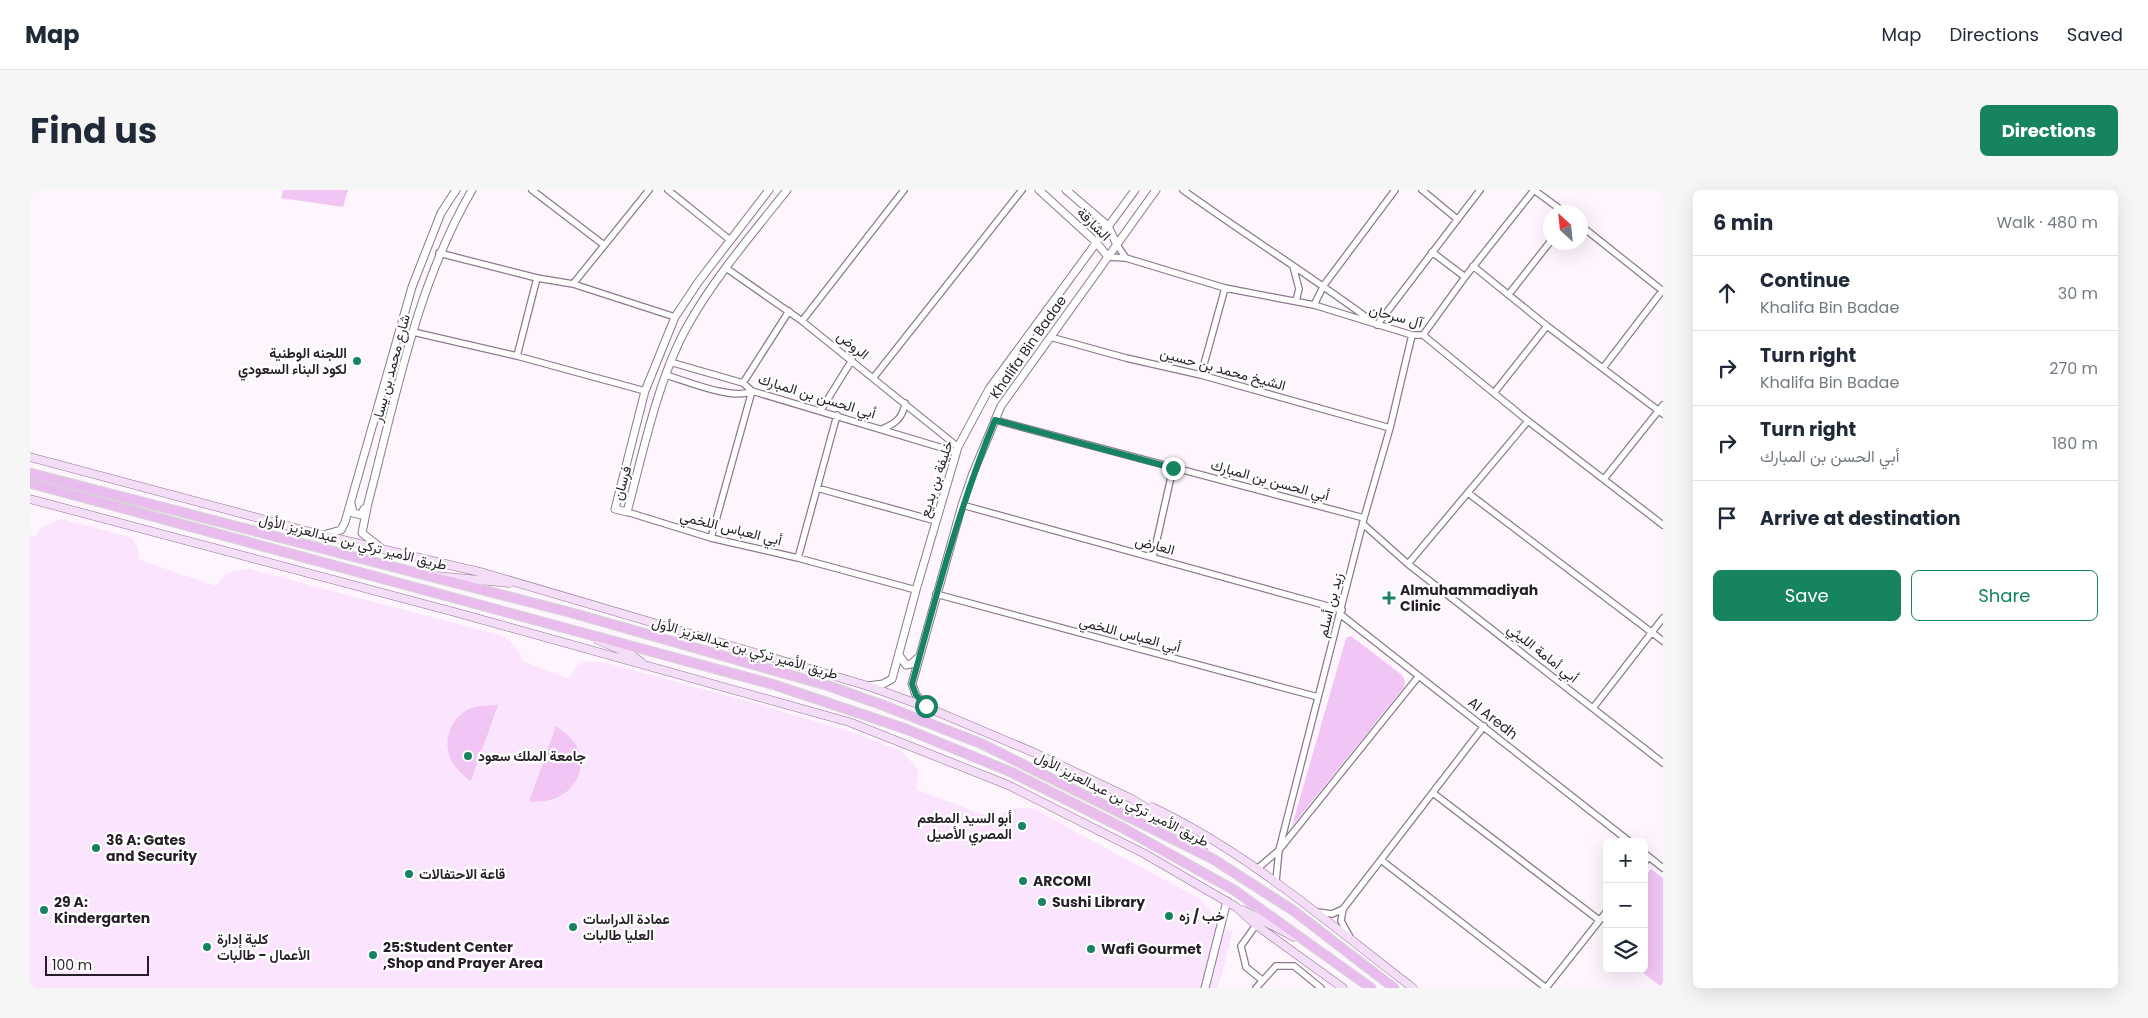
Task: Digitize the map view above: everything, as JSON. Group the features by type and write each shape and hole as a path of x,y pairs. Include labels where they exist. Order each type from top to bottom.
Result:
{"main road":[{"path":"30,457 322,535 520,583 868,686 926,706 1153,807 1204,833 1276,882 1413,988"},
{"name":"طريق الأمير تركي بن عبدالعزيز الأول","path":"30,473 586,617 829,686 867,700 980,743 1213,859 1294,911 1394,988"},
{"name":"طريق الأمير تركي بن عبدالعزيز الأول","path":"30,483 775,685 906,729 1011,772 1124,828 1234,890 1371,988"},
{"path":"30,500 458,613 849,722 1008,785 1145,854 1236,907 1256,925 1343,988"},
{"path":"429,575 489,582 520,583"},
{"path":"581,631 630,654 647,665"},
{"path":"1132,799 1158,815 1213,859"},
{"path":"1236,907 1260,918 1333,960"}],"street":[{"name":"شارع محمد بن يسار","path":"322,535 341,530 412,287 441,213 456,190"},
{"name":"شارع محمد بن يسار","path":"383,549 366,539 362,533 368,503 424,292 455,218 472,190"},
{"path":"532,190 604,245"},
{"path":"573,284 649,190"},
{"path":"669,190 730,240"},
{"name":"فرسان","path":"769,190 699,281 676,317 645,391 615,509 627,512 668,369 688,324 726,268 787,190"},
{"path":"802,321 904,190"},
{"path":"874,377 1022,190"},
{"name":"الشارقة","path":"1039,190 1096,242 1108,258"},
{"name":"الشارقة","path":"1066,190 1108,226 1117,245"},
{"name":"خليفة بن بديع","path":"868,686 882,684 892,679 957,450 989,389 1135,190"},
{"name":"Khalifa Bin Badae","path":"926,706 916,695 912,684 962,505 973,472 1001,406 1156,190"},
{"path":"1183,190 1252,240 1324,285 1377,325 1480,190"},
{"path":"1314,305 1324,285 1395,190"},
{"path":"1422,190 1458,219"},
{"path":"1422,335 1473,266 1534,190 1554,205"},
{"path":"1588,232 1662,291 1603,368"},
{"path":"1117,245 1126,258"},
{"path":"1509,294 1544,250"},
{"path":"1432,252 1465,277"},
{"path":"439,253 537,278 573,284 676,317"},
{"name":"آل سرحان","path":"1108,258 1126,258 1225,288 1314,305 1412,335 1422,335 1528,421 1663,524"},
{"path":"1293,266 1299,289 1296,301"},
{"path":"1473,266 1546,326 1662,410 1604,480"},
{"name":"الروض","path":"726,268 789,311 874,377 957,450"},
{"path":"517,356 537,278"},
{"path":"1201,375 1225,288"},
{"path":"743,383 789,311"},
{"path":"1494,393 1546,326"},
{"path":"413,332 517,356 645,391"},
{"name":"زيد بن أسلم","path":"1276,882 1279,850 1390,428 1412,335"},
{"name":"الشيخ محمد بن حسين","path":"1050,337 1126,358 1201,375 1390,428"},
{"path":"821,410 852,360"},
{"path":"658,362 668,369 733,394 746,394 752,391"},
{"name":"أبي الحسن بن المبارك","path":"668,369 743,383 752,391 957,450"},
{"path":"711,538 752,391"},
{"path":"882,429 894,424 904,412 905,403"},
{"path":"798,558 837,415"},
{"name":"أبي الحسن بن المبارك","path":"995,420 1364,521"},
{"path":"1408,564 1528,421"},
{"path":"1153,557 1173,468"},
{"path":"817,488 936,521"},
{"path":"1468,493 1663,641"},
{"path":"351,500 353,513 361,515 368,503"},
{"name":"العارض","path":"962,505 1153,557 1341,612"},
{"name":"أبي العباس اللخمي","path":"627,512 711,538 798,558 916,590"},
{"name":"أبي أمامة الليثي","path":"1364,521 1408,564 1663,763"},
{"name":"أبي العباس اللخمي","path":"936,594 1318,697"},
{"name":"Al Aredh","path":"1341,612 1418,677 1484,726 1625,838"},
{"path":"1593,708 1663,618"},
{"path":"899,655 906,664 911,664 920,656"},
{"path":"1258,869 1279,850 1418,677"},
{"path":"1314,912 1332,914 1342,909 1484,726"},
{"path":"1433,793 1599,920"},
{"path":"1648,856 1663,868"},
{"path":"1381,860 1546,988 1603,916"},
{"path":"1205,988 1227,901"},
{"path":"1342,909 1341,920 1352,942"},
{"path":"1256,925 1240,946 1246,967 1262,980"},
{"path":"1256,988 1276,966 1294,966 1321,988"}],"shaded area":[{"path":"283,190 348,190 343,207 281,198"},
{"name":"جامعة الملك سعود","path":"62,519 133,539 137,546 140,560 216,586 230,572 249,569 503,636 516,647 523,661 569,679 573,671 582,663 587,661 607,663 750,702 857,734 901,751 918,769 917,790 993,818 1012,808 1032,808 1200,899 1212,914 1216,928 1233,931 1218,988 30,988 30,535 35,537 42,527"},
{"path":"1351,636 1402,675 1405,681 1404,687 1292,826 1346,638"},
{"path":"498,705 471,782 452,762 448,747 449,733 456,720 470,708"},
{"path":"556,726 570,737 576,745 580,754 580,771 577,779 566,793 547,801 529,802"},
{"path":"1651,869 1663,878 1663,988 1643,973 1648,973 1648,872"}],"place":[{"name":"اللجنه الوطنية لكود البناء السعودي","path":"357,361"},
{"name":"Almuhammadiyah Clinic","path":"1389,598"},
{"name":"جامعة الملك سعود","path":"468,756"},
{"name":"أبو السيد المطعم المصري اﻷصيل","path":"1022,826"},
{"name":"36 A: Gates and Security","path":"96,848"},
{"name":"قاعة الاحتفالات","path":"409,874"},
{"name":"ARCOMI","path":"1023,881"},
{"name":"Sushi Library","path":"1042,902"},
{"name":"29 A: Kindergarten","path":"44,910"},
{"name":"خب / زه","path":"1169,916"},
{"name":"عمادة الدراسات العليا طالبات","path":"573,927"},
{"name":"كلية إدارة الأعمال - طالبات","path":"207,947"},
{"name":"Wafi Gourmet","path":"1091,949"},
{"name":"25:Student Center ,Shop and Prayer Area","path":"373,955"}],"route":[{"path":"926,706 916,695 912,684 962,505 973,472 995,420 1173,468"}]}
